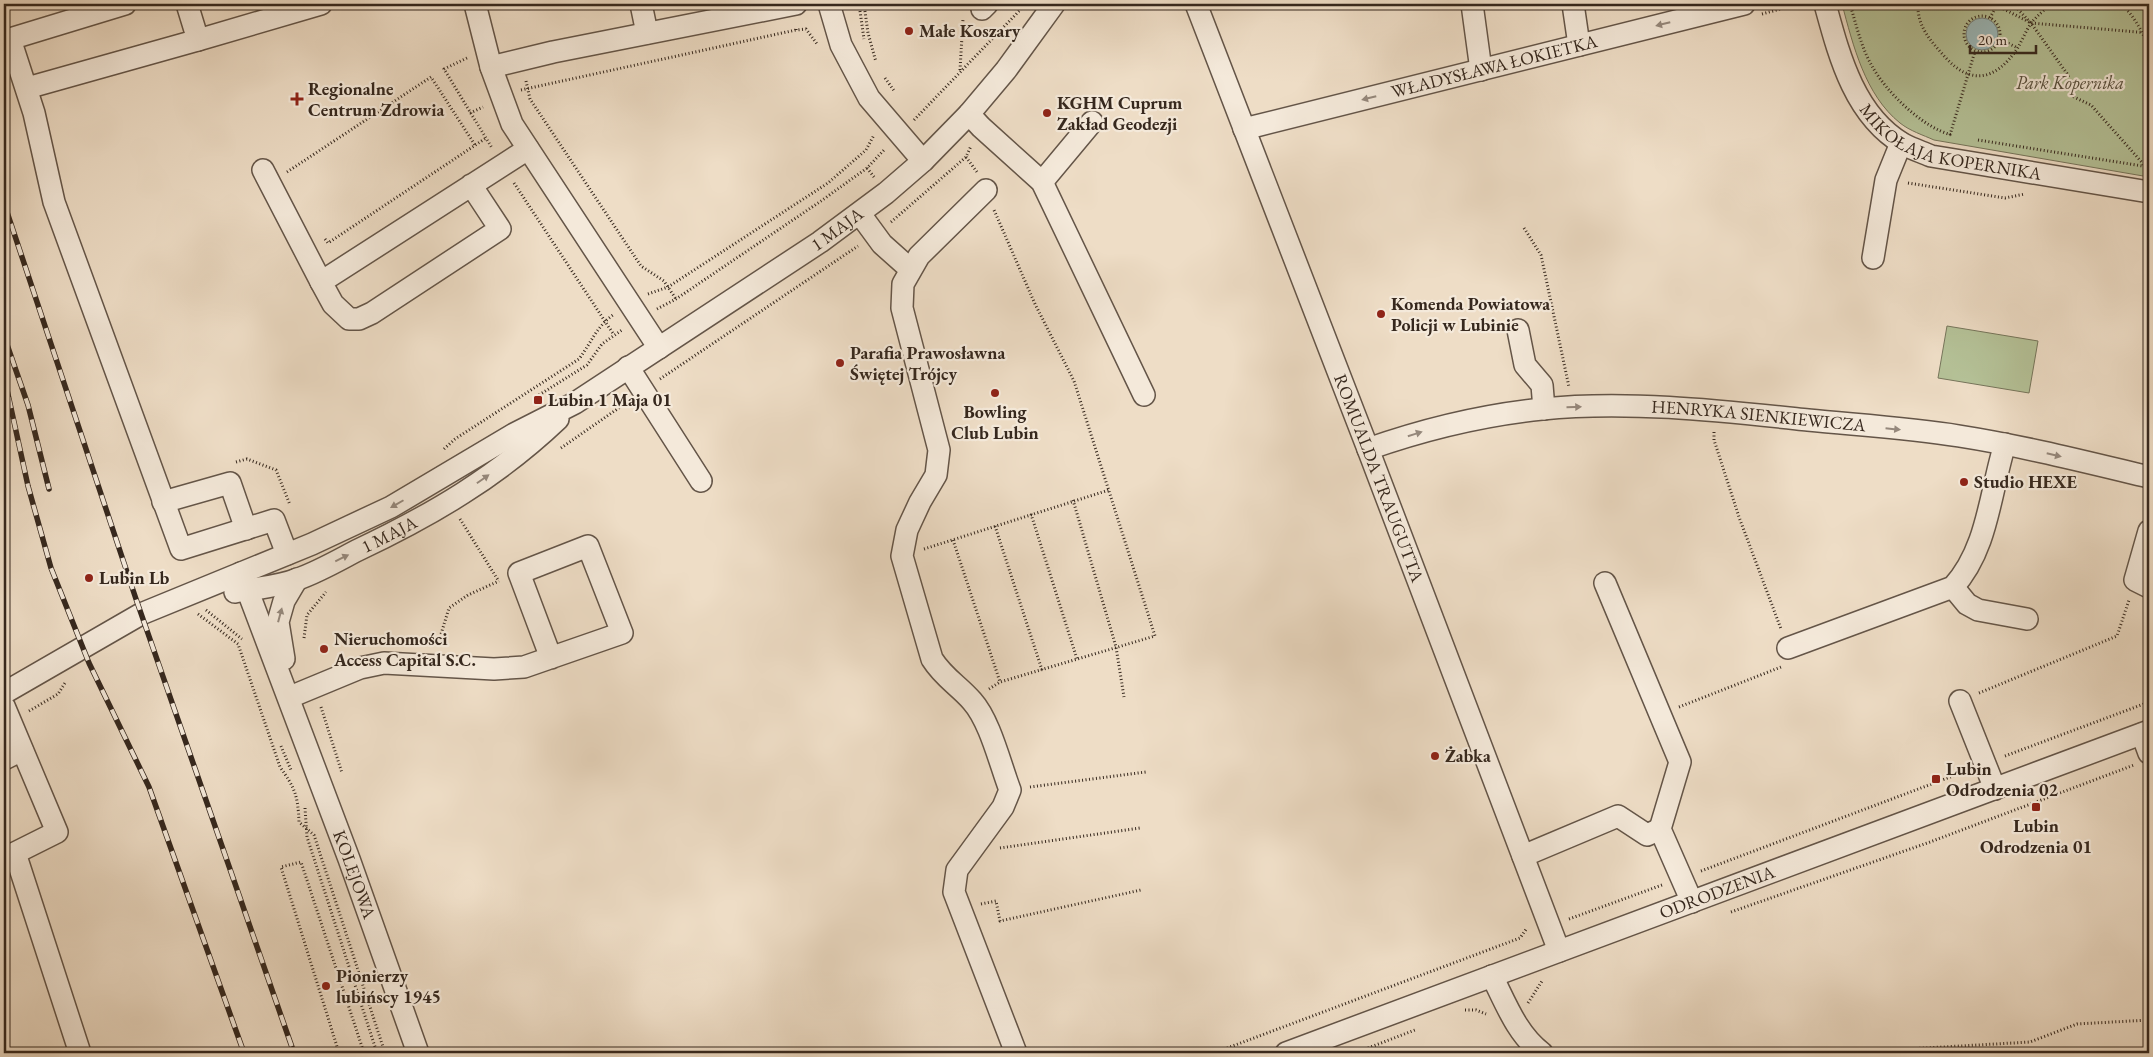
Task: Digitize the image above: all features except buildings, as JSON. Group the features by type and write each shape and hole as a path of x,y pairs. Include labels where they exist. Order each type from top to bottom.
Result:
{"street":[{"path":"125,4 10,39 27,88 54,202 181,549 274,520 287,554"},
{"path":"187,4 198,40"},
{"path":"27,88 321,4"},
{"path":"475,4 488,59 512,124 659,348"},
{"path":"641,4 647,33"},
{"path":"488,59 522,59 796,4"},
{"path":"829,4 835,29 851,66 869,98 923,161"},
{"name":"1 MAJA","path":"4,693 131,619 172,601 245,581 287,554 390,508 514,434 575,403 659,348 860,214 923,161 969,114 1006,70 1054,4"},
{"name":"ROMUALDA TRAUGUTTA","path":"1196,4 1559,951"},
{"path":"1472,4 1481,70"},
{"path":"1573,4 1579,45"},
{"name":"WŁADYSŁAWA ŁOKIETKA","path":"1244,129 1579,45 1740,8"},
{"name":"MIKOŁAJA KOPERNIKA","path":"1818,8 1838,47 1851,82 1868,113 1885,131 1901,143 1931,156 2149,192"},
{"path":"969,114 1042,182 1144,395"},
{"path":"1042,182 1092,122"},
{"path":"1873,258 1890,168 1901,143"},
{"path":"322,282 528,149"},
{"path":"273,172 333,304 349,319 359,319 372,313 500,229 471,185"},
{"path":"986,190 919,256 903,284 902,308 939,450 936,475 920,502 907,530 902,556 932,660 942,674 972,701 982,716 1010,790 1003,806 957,870 954,892 1016,1053"},
{"path":"860,214 882,244 910,269"},
{"path":"1518,330 1525,365 1542,385 1544,408"},
{"path":"628,368 701,481"},
{"name":"1 MAJA","path":"245,581 273,586 298,579 402,529 455,499 526,449 575,403"},
{"name":"HENRYKA SIENKIEWICZA","path":"1368,449 1450,424 1544,408 1591,406 1714,410 1957,436 2005,444 2149,477"},
{"path":"1788,648 1953,587 1965,574 1975,553 2005,444"},
{"path":"163,502 230,483 246,529"},
{"path":"2142,584 2149,531"},
{"path":"290,697 360,668 384,663 494,669 524,667 551,658 622,633 588,546 519,573 551,658"},
{"name":"KOLEJOWA","path":"290,697 278,622 284,601 298,579"},
{"name":"KOLEJOWA","path":"245,581 290,697 418,1053"},
{"path":"1605,583 1680,762 1660,829 1692,902"},
{"path":"1953,587 1967,604 1978,610 2027,619"},
{"path":"1960,700 1995,788"},
{"path":"7,714 13,755 57,832 9,855 80,1053"},
{"name":"ODRODZENIA","path":"1286,1053 1995,788 2145,745"},
{"path":"1523,856 1618,816 1647,835 1660,829"},
{"path":"1492,976 1516,1025 1534,1047 1550,1049"}],"path":[{"path":"864,4 871,48 878,66"},
{"path":"441,451 455,439 578,359 590,344 598,326 634,311 676,299 867,168 894,128 960,72 1026,4"},
{"path":"1850,4 1872,66 1892,92 1929,125 1950,135 1960,137"},
{"path":"1918,4 1920,22 1930,40 1954,66 1967,74 1985,76 1993,73 2007,62 2018,48 2031,23 2052,4"},
{"path":"2013,4 2031,23 2068,75 2074,97 2091,105 2148,167"},
{"path":"2120,4 2126,8 2142,32 2149,47"},
{"path":"1990,18 1995,5 2031,23 2149,33"},
{"path":"1740,8 1783,6 1818,8"},
{"path":"960,72 977,8"},
{"path":"1980,16 1990,18 1998,27 1999,39 1993,48 1987,51 1975,51 1970,48 1964,38 1966,26 1974,18 1980,16"},
{"path":"470,113 528,87 796,30"},
{"path":"1999,39 2018,48"},
{"path":"1950,135 1975,51"},
{"path":"522,59 530,99 641,266 664,281 676,299"},
{"path":"880,71 901,102 894,128"},
{"path":"273,172 431,77 475,145"},
{"path":"531,400 587,364 602,344 634,311 643,296 668,287 828,183 866,150 874,134 894,128"},
{"path":"323,235 328,243 486,138"},
{"path":"1969,138 2148,167"},
{"path":"966,157 973,165 986,190 1035,304 1074,381 1155,636 1000,682 972,701"},
{"path":"1890,168 1904,182 2004,198 2027,194"},
{"path":"1524,228 1541,255 1570,392"},
{"path":"1714,424 1714,440 1739,517 1788,648"},
{"path":"902,556 1109,490"},
{"path":"1073,500 1116,647 1124,697"},
{"path":"1030,514 1077,660"},
{"path":"458,516 498,581"},
{"path":"995,526 1042,670"},
{"path":"953,540 1000,682"},
{"path":"431,666 449,608 468,595 519,573"},
{"path":"1960,700 2117,636 2142,584"},
{"path":"204,609 243,640"},
{"path":"190,616 198,614 238,644 280,767 291,783 298,800 299,822 314,834 385,1053"},
{"path":"7,714 58,694 70,677"},
{"path":"279,740 287,765 293,773"},
{"path":"1724,915 1930,842 2145,745"},
{"path":"1010,790 1146,772"},
{"path":"305,799 307,837 377,1053"},
{"path":"970,852 1140,828"},
{"path":"339,1053 281,867 301,862 364,1053"},
{"path":"960,907 996,901 1000,921 1140,890"},
{"path":"1526,1007 1541,981 1550,978"},
{"path":"1458,1013 1465,1010 1476,1010 1491,1017"},
{"path":"1839,1053 2030,1042 2077,1024 2149,1020"},
{"path":"1355,1053 1417,1029"},
{"path":"1550,1049 1571,1053"}],"green space":[{"name":"Park Kopernika","path":"1842,4 2149,4 2149,177 1934,140 1908,128 1888,112 1869,84 1856,52"},
{"path":"1947,326 2038,341 2029,393 1938,378"}],"water":[{"path":"1982,18 1993,23 1998,34 1993,45 1982,50 1971,45 1966,34 1971,23"}],"railway":[{"path":"4,203 136,599 294,1053"},
{"path":"4,336 28,405 49,489"},
{"path":"4,376 28,486 51,568 89,663 149,787 244,1053"}],"place":[{"name":"Małe Koszary","path":"909,31"},
{"name":"Regionalne Centrum Zdrowia","path":"297,99"},
{"name":"KGHM Cuprum Zakład Geodezji","path":"1047,113"},
{"name":"Komenda Powiatowa Policji w Lubinie","path":"1381,314"},
{"name":"Parafia Prawosławna Świętej Trójcy","path":"840,363"},
{"name":"Bowling Club Lubin","path":"995,393"},
{"name":"Lubin 1 Maja 01","path":"538,400"},
{"name":"Studio HEXE","path":"1964,482"},
{"name":"Lubin Lb","path":"89,578"},
{"name":"Nieruchomości Access Capital S.C.","path":"324,649"},
{"name":"Żabka","path":"1435,756"},
{"name":"Lubin Odrodzenia 02","path":"1936,779"},
{"name":"Lubin Odrodzenia 01","path":"2036,807"},
{"name":"Pionierzy lubińscy 1945","path":"326,986"}]}
